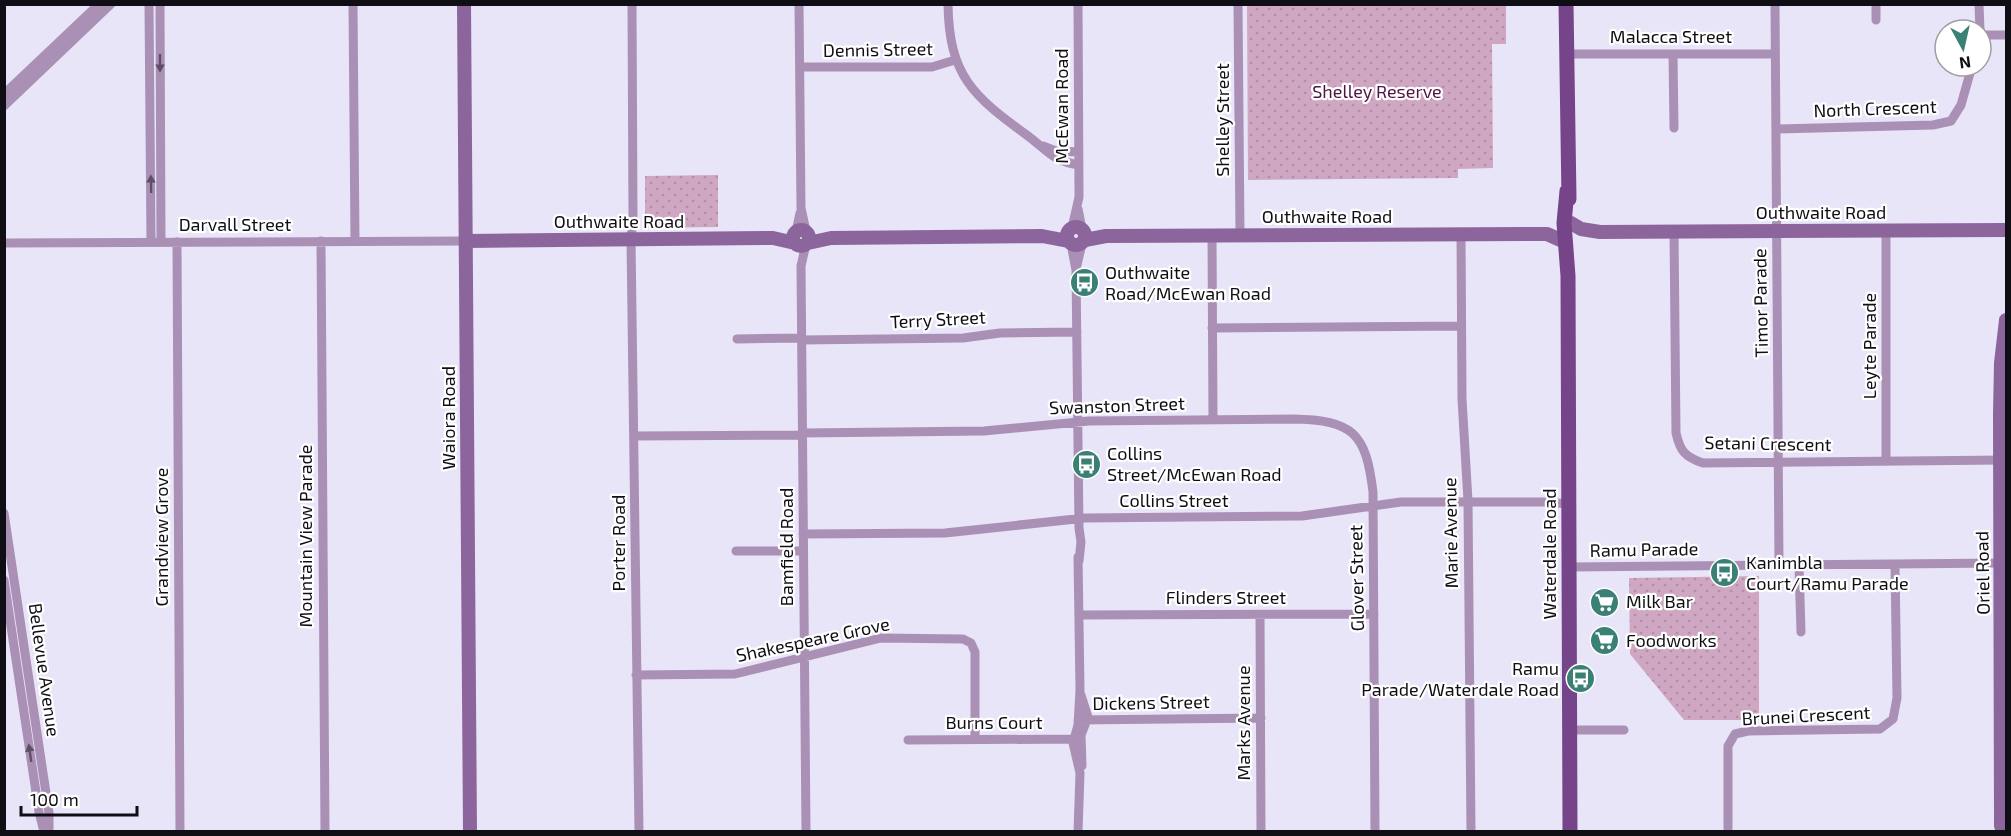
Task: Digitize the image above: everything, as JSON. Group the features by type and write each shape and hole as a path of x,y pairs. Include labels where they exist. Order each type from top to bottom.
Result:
{"main road":[{"name":"Waterdale Road","path":"1566,4 1570,831"}],"street":[{"path":"4,94 99,4"},
{"path":"4,106 111,4"},
{"path":"149,4 151,242"},
{"path":"160,4 161,242"},
{"path":"353,4 355,241"},
{"name":"Waiora Road","path":"464,4 470,831"},
{"name":"Porter Road","path":"632,4 637,828"},
{"name":"Bamfield Road","path":"799,4 805,830"},
{"path":"948,4 950,37 955,60 966,81 981,99 1056,160 1079,165"},
{"name":"McEwan Road","path":"1078,4 1079,165 1076,270 1079,524 1076,542 1079,561 1080,690 1083,720 1077,739 1083,760 1080,773 1081,818 1078,831"},
{"name":"Shelley Street","path":"1238,4 1240,235"},
{"name":"Timor Parade","path":"1775,4 1779,565"},
{"path":"1876,4 1876,20"},
{"name":"Malacca Street","path":"1567,54 1775,54"},
{"path":"1673,54 1674,128"},
{"name":"Dennis Street","path":"800,68 932,67 955,60"},
{"name":"North Crescent","path":"1776,129 1933,125 1951,121 1961,105 1969,78"},
{"path":"1039,144 1056,151 1079,152"},
{"path":"1548,234 1568,223"},
{"name":"Outhwaite Road","path":"1568,223 1581,229 1600,232 2007,230"},
{"name":"Setani Crescent","path":"1674,231 1676,433 1679,447 1688,458 1703,462 2003,460"},
{"name":"Leyte Parade","path":"1886,231 1886,461"},
{"name":"Outhwaite Road","path":"466,241 1548,234 1568,242 1581,236 1600,232"},
{"name":"Marie Avenue","path":"1461,234 1462,399 1468,501 1471,831"},
{"path":"1212,236 1213,419"},
{"name":"Mountain View Parade","path":"321,241 324,831"},
{"name":"Darvall Street","path":"4,243 466,241"},
{"name":"Grandview Grove","path":"177,242 180,831"},
{"name":"Oriel Road","path":"2000,828 2004,664 2001,363 2007,320"},
{"path":"1212,328 1461,326"},
{"name":"Terry Street","path":"737,339 963,338 1000,333 1077,332"},
{"name":"Swanston Street","path":"635,436 984,431 1078,422 1213,419 1315,420 1351,431 1358,437 1368,459 1373,504"},
{"name":"Collins Street","path":"803,534 945,533 1079,524 1293,516 1373,504 1570,501"},
{"name":"Glover Street","path":"1373,504 1375,831"},
{"name":"Bellevue Avenue","path":"4,513 49,813 49,831"},
{"path":"736,552 803,551"},
{"name":"Ramu Parade","path":"1570,567 1895,566 2004,563"},
{"path":"1799,566 1802,632"},
{"name":"Brunei Crescent","path":"1728,831 1728,746 1736,734 1748,731 1880,729 1893,718 1897,698 1895,566"},
{"name":"Bellevue Avenue","path":"4,580 39,812 45,831"},
{"name":"Flinders Street","path":"1079,615 1374,614"},
{"name":"Marks Avenue","path":"1260,615 1261,831"},
{"name":"Shakespeare Grove","path":"636,675 729,675 881,638 968,640 975,652 975,740"},
{"name":"Dickens Street","path":"1083,720 1261,718"},
{"path":"1571,730 1624,730"},
{"name":"Burns Court","path":"908,740 1077,739"},
{"name":"McEwan Road","path":"1081,818 1085,831"}],"green space":[{"name":"Shelley Reserve","path":"1247,5 1506,5 1506,44 1492,44 1493,168 1458,169 1458,178 1248,180"},
{"path":"718,175 718,227 645,228 645,176"},
{"path":"1759,576 1759,720 1684,720 1630,654 1629,578"}],"place":[{"name":"Outhwaite Road/McEwan Road","path":"1084,283"},
{"name":"Collins Street/McEwan Road","path":"1086,464"},
{"name":"Kanimbla Court/Ramu Parade","path":"1725,573"},
{"name":"Milk Bar","path":"1605,602"},
{"name":"Foodworks","path":"1605,641"},
{"name":"Ramu Parade/Waterdale Road","path":"1580,679"}]}
